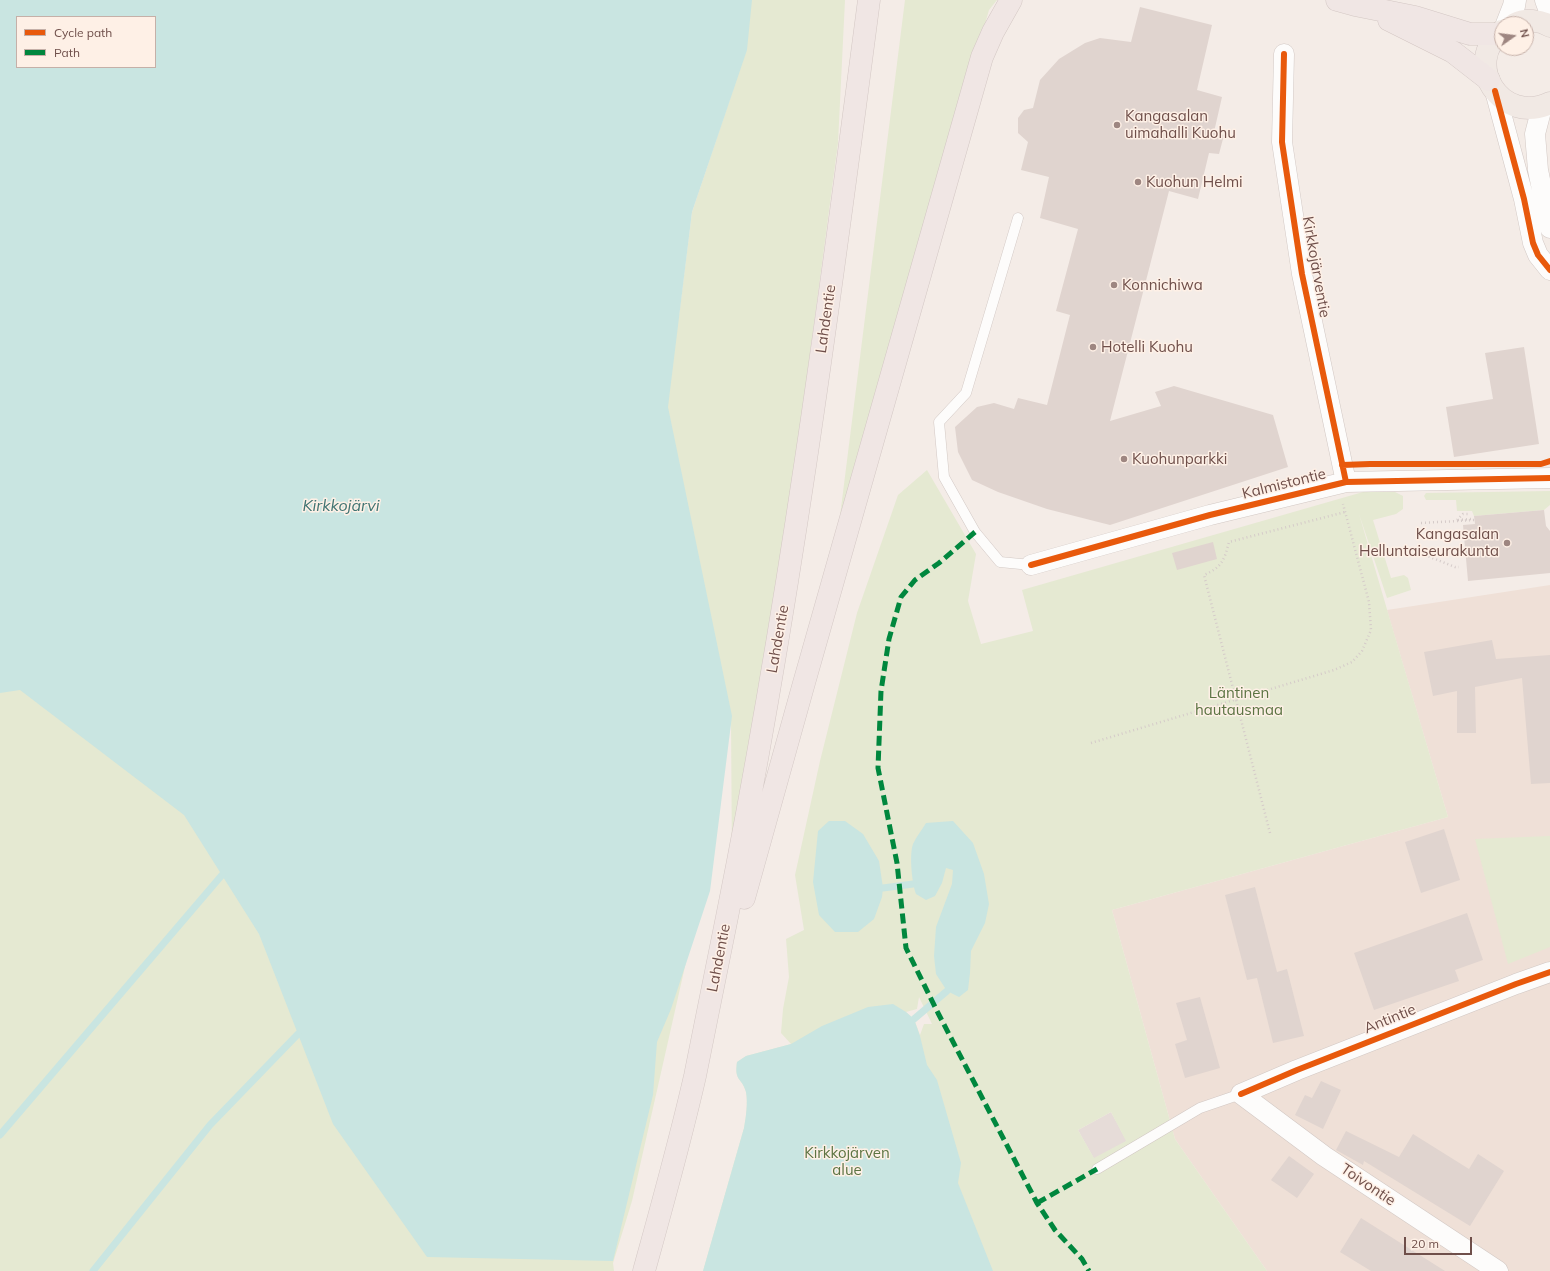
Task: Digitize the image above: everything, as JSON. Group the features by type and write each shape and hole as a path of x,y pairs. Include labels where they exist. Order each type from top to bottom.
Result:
{"highway":[{"name":"Lahdentie","path":"644,1271 664,1201 694,1078 752,794 792,556 852,134 869,0"},
{"path":"694,1078 806,675 982,57 993,32 1011,0"},
{"path":"1346,2 1415,17 1470,34 1494,30"},
{"path":"1346,2 1402,26 1453,52 1492,86"}],"main road":[{"path":"1534,21 1550,26"},
{"path":"1494,41 1491,44 1487,55 1486,68 1492,86 1504,100 1516,106 1529,108 1546,105"}],"street":[{"path":"1510,16 1514,6 1514,0"},
{"path":"1546,0 1550,10"},
{"name":"Kirkkojärventie","path":"1284,54 1282,142 1302,274 1342,483"},
{"path":"1492,86 1524,199 1533,243 1538,255 1550,270"},
{"path":"1546,105 1535,134 1538,170 1550,227"},
{"name":"Kalmistontie","path":"1031,565 1210,515 1342,483 1550,478"},
{"name":"Antintie","path":"1241,1094 1378,1038 1550,972"},
{"name":"Toivontie","path":"1241,1094 1324,1156 1498,1271"}],"lane":[{"path":"1018,218 966,392 939,422 944,477 975,532 1000,562 1031,565"},
{"name":"Antintie","path":"1097,1169 1200,1108 1241,1094"}],"path":[{"path":"1091,743 1334,670 1352,662 1362,651 1371,630 1369,602 1345,512 1342,483"},
{"path":"1270,833 1204,575 1217,569 1226,555 1229,542 1345,512"},
{"path":"1456,520 1463,514 1470,514"},
{"path":"1421,523 1456,520 1471,519 1475,520 1462,522 1456,520"},
{"path":"1424,555 1455,568 1459,567"}],"shaded area":[{"path":"1550,585 1550,1271 1267,1271 1175,1139 1112,910 1448,817 1387,610"},
{"path":"1111,1112 1127,1141 1094,1159 1078,1130"}],"green space":[{"name":"Kirkkojärvi","path":"0,0 845,0 838,143 791,497 732,864 731,720 707,869 632,1201 613,1263 614,1271 0,1271","holes":["734,87 692,212 679,315 670,298 708,138"]},
{"path":"905,0 997,0 989,10 840,516"},
{"name":"Läntinen hautausmaa","path":"927,470 976,554 968,601 981,644 1033,631 1022,590 1363,492 1395,492 1403,496 1403,509 1396,514 1373,520 1391,578 1404,575 1408,578 1411,590 1387,598 1359,514 1448,817 1112,910 1175,1139 1267,1271 703,1271 745,1124 747,1096 744,1087 737,1076 737,1062 746,1056 791,1044 781,1033 783,1009 789,977 786,939 804,930 795,875 820,761 857,613 898,495","holes":["919,997 932,1024 924,1024 920,1035 914,1019 906,1012 917,1009","1111,1112 1126,1141 1094,1158 1078,1130"]},
{"path":"1550,491 1550,505 1544,510 1474,516 1472,511 1457,511 1456,500 1426,500 1424,496 1426,493"},
{"path":"1550,836 1550,947 1508,964 1475,839"}],"water":[{"name":"Kirkkojärvi","path":"0,0 752,0 747,50 692,212 668,407 732,716 710,891 671,1009 657,1042 653,1095 613,1261 427,1257 333,1124 259,934 184,815 20,690 0,693"},
{"path":"829,821 845,821 863,834 879,861 883,888 882,897 874,919 858,932 835,932 819,915 813,882 818,831"},
{"path":"953,821 973,843 984,874 989,904 985,923 971,951 968,990 959,997 947,991 936,974 934,956 936,927 952,884 953,870 946,868 942,883 935,896 926,900 916,894 911,862 913,844 926,823"},
{"name":"Kirkkojärven alue","path":"893,1004 914,1019 927,1065 937,1080 961,1163 958,1183 993,1271 703,1271 745,1124 747,1096 744,1087 737,1076 737,1062 746,1056 791,1044 822,1026 868,1007"}],"building":[{"path":"1140,7 1212,25 1197,90 1222,97 1214,132 1224,135 1219,154 1209,153 1198,199 1169,191 1110,421 1161,406 1155,392 1174,386 1273,415 1288,467 1110,525 1047,509 998,492 972,480 958,452 955,427 977,407 994,403 1014,409 1018,398 1047,405 1070,315 1056,311 1078,229 1040,218 1049,177 1021,170 1028,142 1018,133 1018,118 1024,110 1033,108 1040,80 1059,59 1085,43 1100,38 1131,42"},
{"path":"1524,347 1539,444 1454,457 1446,407 1493,399 1485,353"},
{"name":"Kangasalan Helluntaiseurakunta","path":"1544,510 1546,526 1550,531 1550,573 1468,581 1463,525 1475,524 1474,516"},
{"path":"1213,542 1217,559 1177,570 1172,553"},
{"path":"1492,640 1496,659 1550,655 1550,783 1531,784 1522,678 1475,687 1476,733 1457,733 1457,691 1433,696 1424,652"},
{"path":"1444,829 1460,880 1421,893 1405,842"},
{"path":"1255,887 1277,972 1287,969 1304,1036 1273,1043 1257,978 1247,980 1225,895"},
{"path":"1467,913 1483,960 1455,970 1459,981 1374,1010 1354,953"},
{"path":"1200,997 1220,1068 1185,1078 1175,1044 1187,1040 1176,1003"},
{"path":"1321,1081 1341,1090 1323,1129 1295,1115 1305,1095 1312,1098"},
{"path":"1346,1131 1399,1157 1413,1134 1469,1169 1478,1154 1504,1171 1470,1226 1364,1161 1363,1165 1336,1150"},
{"path":"1289,1156 1314,1174 1297,1198 1271,1180"},
{"path":"1361,1218 1445,1271 1371,1271 1340,1252"}],"waterway":[{"path":"0,1135 222,875"},
{"path":"883,888 913,884"},
{"path":"914,1019 947,991"},
{"path":"93,1271 210,1125 298,1034"}],"marked path":[{"path":"975,532 939,563 915,580 901,597 889,639 881,691 878,768 897,863 906,948 938,1013 1037,1203 1055,1230 1082,1259 1089,1271"},
{"path":"1037,1203 1097,1169"}],"cycle path":[{"path":"1284,54 1282,142 1302,274 1346,482"},
{"path":"1495,91 1524,199 1533,243 1538,255 1550,270"},
{"path":"1342,465 1541,464 1550,461"},
{"path":"1031,565 1210,515 1346,482 1550,478"},
{"path":"1241,1094 1297,1070 1550,972"}],"place":[{"name":"Kangasalan uimahalli Kuohu","path":"1117,125"},
{"name":"Kuohun Helmi","path":"1138,182"},
{"name":"Konnichiwa","path":"1114,285"},
{"name":"Hotelli Kuohu","path":"1093,347"},
{"name":"Kuohunparkki","path":"1124,459"},
{"name":"Kangasalan Helluntaiseurakunta","path":"1507,543"}]}
